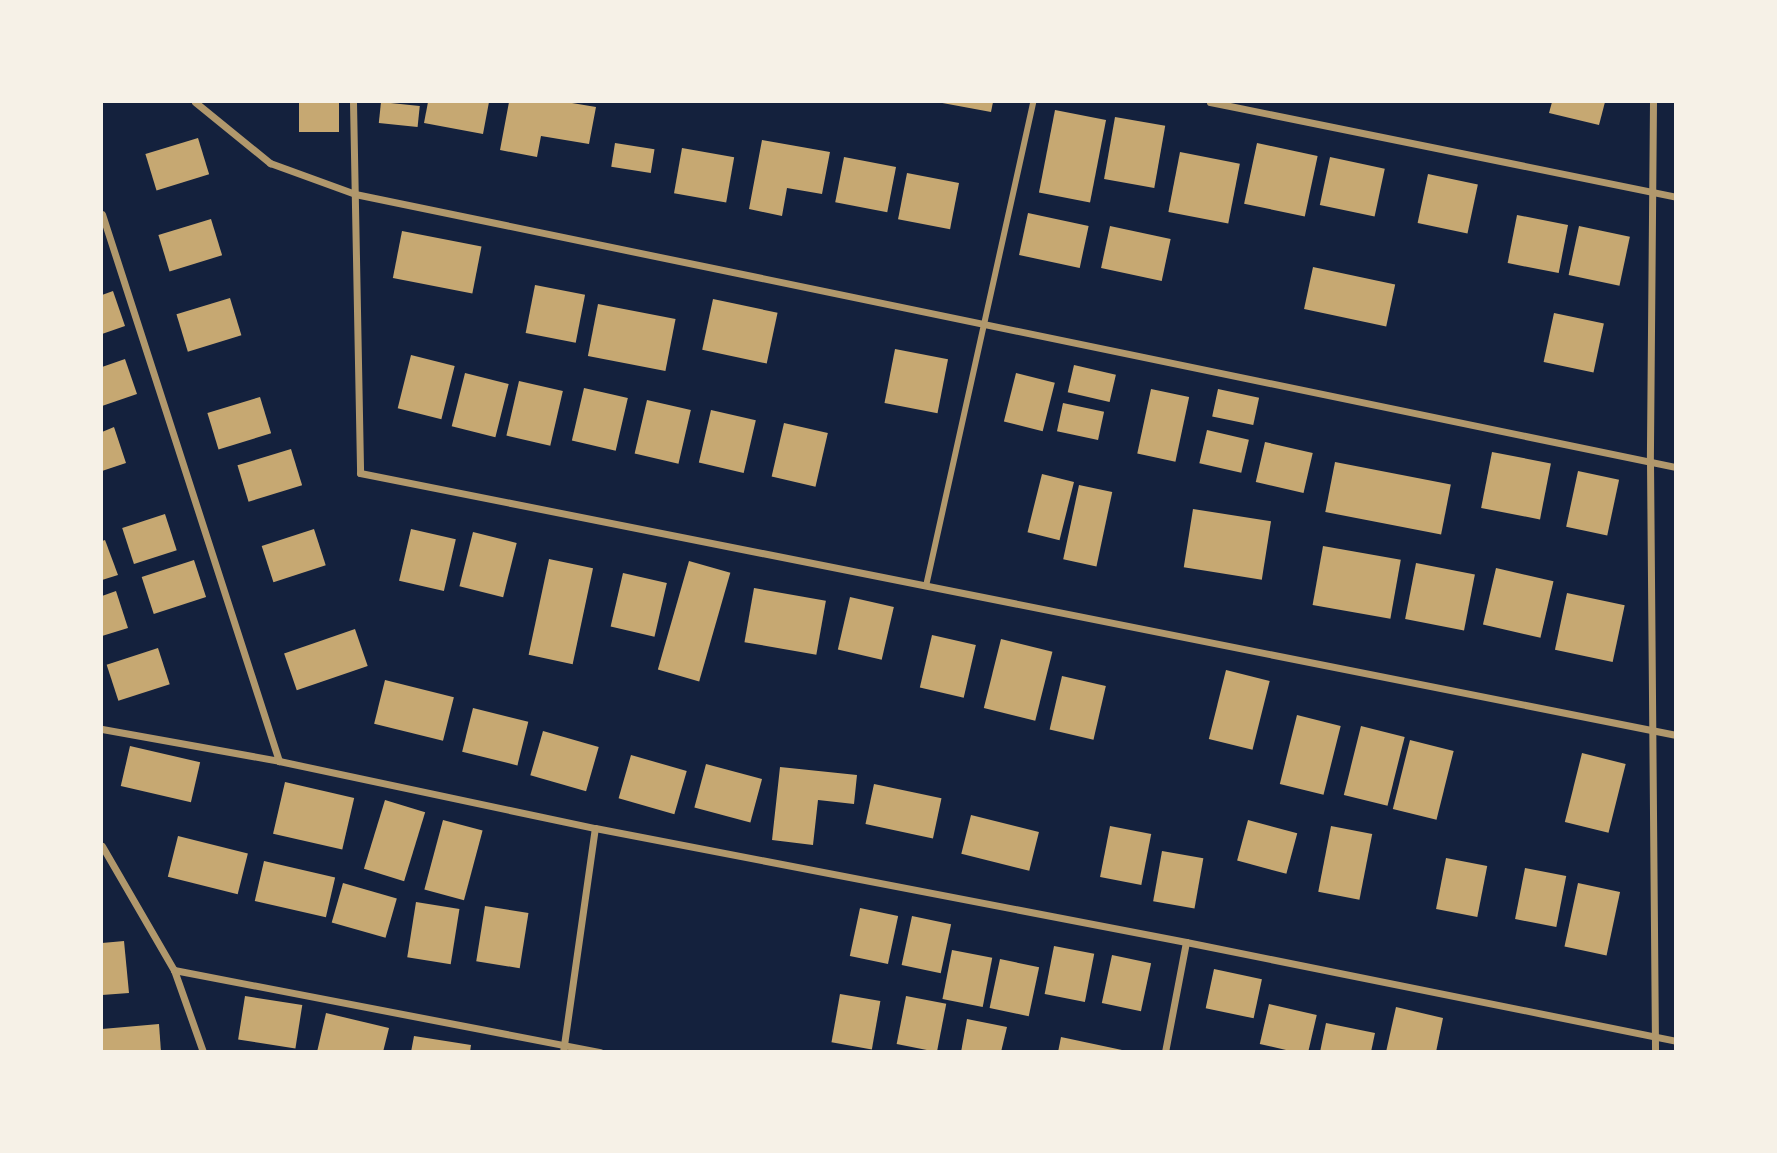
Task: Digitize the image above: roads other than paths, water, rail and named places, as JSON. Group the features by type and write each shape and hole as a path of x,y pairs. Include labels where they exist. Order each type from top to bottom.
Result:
{"street":[{"path":"195,102 270,163 355,194 1675,467"},
{"path":"353,102 360,473 1675,735"},
{"path":"926,586 1033,102"},
{"path":"1210,102 1675,197"},
{"path":"1653,102 1650,461 1655,731 1656,1052"},
{"path":"102,214 279,761"},
{"path":"102,729 279,761 595,828 1186,942 1675,1041"},
{"path":"564,1048 595,828"},
{"path":"102,846 174,970 203,1052"},
{"path":"1166,1052 1186,942"},
{"path":"174,970 564,1048 600,1052"}]}
